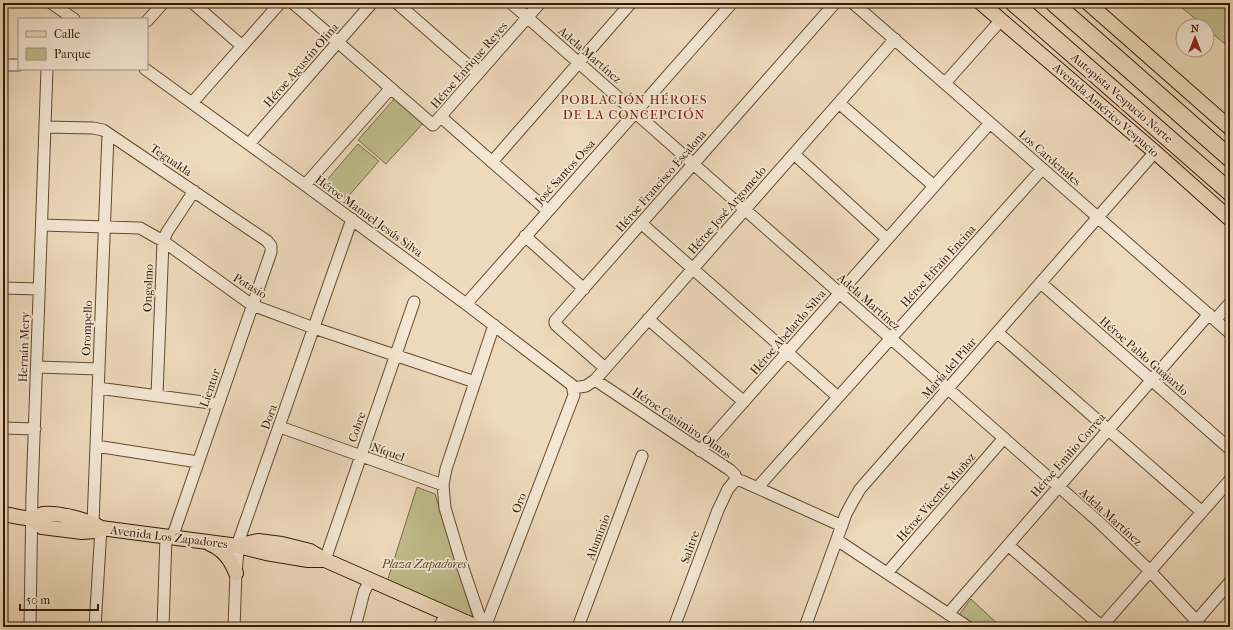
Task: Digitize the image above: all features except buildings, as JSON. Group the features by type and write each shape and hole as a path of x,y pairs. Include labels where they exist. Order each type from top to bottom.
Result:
{"highway":[{"name":"Autopista Vespucio Norte","path":"1014,3 1230,192"},
{"path":"1054,3 1230,158"}],"main road":[{"name":"Avenida Américo Vespucio","path":"981,3 1230,218"},
{"path":"1088,3 1230,128"},
{"name":"Avenida Los Zapadores","path":"3,514 31,518 44,514 51,514 82,519 97,525 204,542 238,546 258,541 310,550 325,560 477,627"},
{"path":"204,542 217,547 228,556 236,573"}],"street":[{"path":"51,3 73,18"},
{"path":"148,20 163,3"},
{"path":"193,3 242,46"},
{"path":"192,103 280,3"},
{"path":"293,3 390,88 492,162 548,211"},
{"name":"Héroe Agustín Olina","path":"249,144 372,3"},
{"path":"396,3 478,74"},
{"name":"Adela Martínez","path":"511,3 1100,523 1150,571 1196,625"},
{"name":"Héroe Enrique Reyes","path":"437,121 540,3"},
{"path":"492,162 631,3"},
{"name":"José Santos Ossa","path":"466,304 732,3"},
{"name":"Héroe Francisco Escalona","path":"605,368 554,323 835,3"},
{"name":"Los Cardenales","path":"853,3 1230,333"},
{"path":"945,84 1001,20"},
{"name":"Héroe José Argomedo","path":"574,388 586,386 595,380 895,39"},
{"path":"4,64 18,65"},
{"name":"Hernán Mery","path":"30,627 31,518 47,70"},
{"name":"Héroe Manuel Jesús Silva","path":"146,70 352,219 568,381 574,388"},
{"path":"305,185 390,88"},
{"path":"839,103 934,186"},
{"name":"Héroe Abelardo Silva","path":"700,451 990,123"},
{"name":"Tegualda","path":"45,127 93,128 103,130 267,241 271,246"},
{"name":"Orompello","path":"95,627 97,525 96,446 108,134"},
{"name":"María del Pilar","path":"805,627 842,526 860,489 1155,152"},
{"path":"794,154 887,239"},
{"name":"Héroe Efraín Encina","path":"757,488 1042,169"},
{"name":"Ongolmo","path":"157,396 163,241 166,232 194,191"},
{"name":"Dora","path":"234,627 238,546 352,219"},
{"path":"641,223 838,397"},
{"name":"Potasio","path":"42,225 140,228 163,241 252,305 314,328 475,382"},
{"path":"525,236 584,288"},
{"name":"Lientur","path":"163,627 169,537 198,462 271,252 271,246"},
{"name":"Héroe Pablo Guajardo","path":"1041,283 1230,449"},
{"path":"3,288 40,289"},
{"name":"Cobre","path":"325,560 414,302"},
{"name":"Héroe Emilio Correa","path":"948,614 1152,380 1212,317 1230,303"},
{"path":"648,319 744,402"},
{"path":"484,627 448,520 443,485 446,468 494,325"},
{"path":"998,333 1202,512"},
{"path":"37,367 99,369"},
{"name":"Héroe Casimiro Olmos","path":"595,380 730,470 735,475 737,480 842,526"},
{"path":"98,388 218,404"},
{"name":"Oro","path":"484,627 572,398 574,388"},
{"name":"Níquel","path":"280,427 443,485"},
{"path":"3,428 34,429"},
{"name":"Héroe Vicente Muñoz","path":"888,573 1004,438"},
{"path":"96,446 198,462"},
{"name":"Aluminio","path":"578,627 642,456"},
{"name":"Salitre","path":"674,627 718,510 728,489 732,483 737,480"},
{"path":"1008,545 1101,627 1230,480"},
{"path":"837,540 968,627"},
{"path":"355,627 364,592 370,580"},
{"path":"1196,625 1230,582"},
{"path":"439,627 446,614"}],"green space":[{"path":"1176,3 1230,3 1230,48 1215,36 1215,18 1194,18"},
{"path":"395,98 424,122 386,164 358,140"},
{"path":"358,144 379,161 346,199 326,181"},
{"name":"Plaza Zapadores","path":"417,487 435,494 473,618 387,582"},
{"path":"971,599 1001,627 976,627 958,616"}],"district":[{"name":"POBLACIÓN HÉROES DE LA CONCEPCIÓN","path":"634,106"}]}
